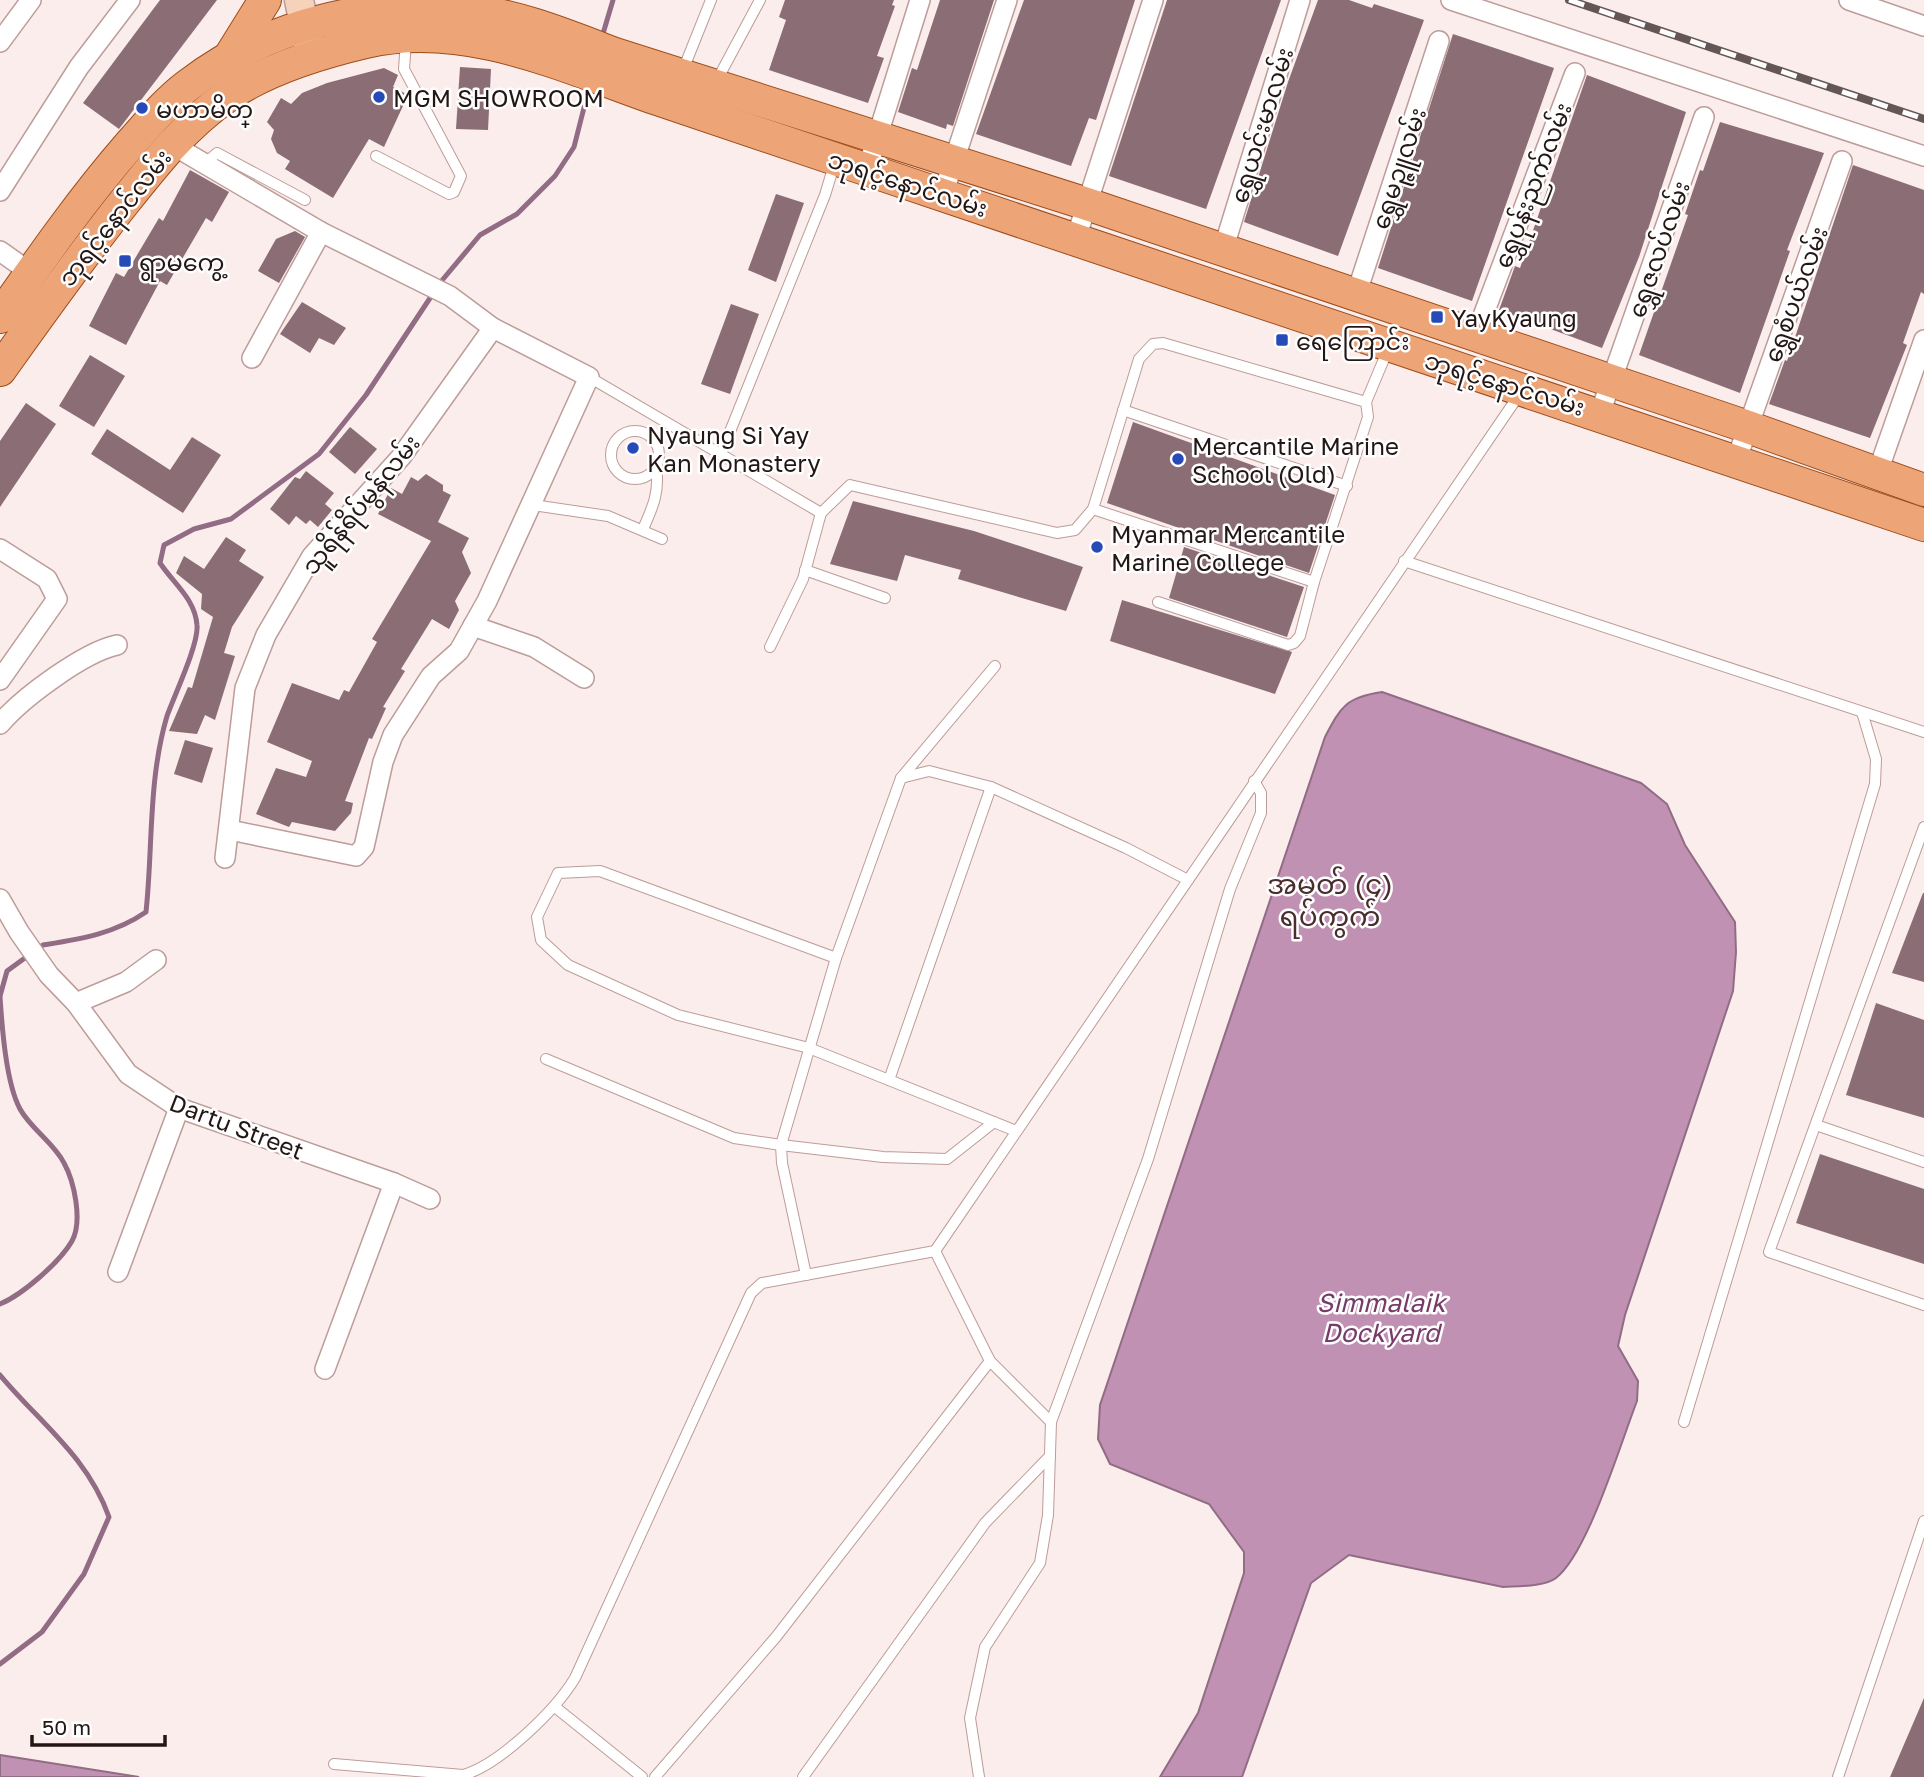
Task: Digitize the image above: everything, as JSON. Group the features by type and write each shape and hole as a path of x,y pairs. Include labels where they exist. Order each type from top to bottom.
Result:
{"main road":[{"path":"229,58 265,0"},
{"name":"ဘုရင့်နောင်လမ်း","path":"0,317 112,164 148,123 186,87 300,13 333,8 432,4 469,10 612,68 709,99 877,135 1748,427 1924,490"},
{"path":"300,13 311,57"},
{"name":"ဘုရင့်နောင်လမ်း","path":"1,365 171,144 227,96 311,57 372,40 455,37 497,20"},
{"name":"ဘုရင့်နောင်လမ်း","path":"709,99 836,159 867,170 1076,238 1389,346 1600,413 1924,525"},
{"path":"148,123 171,144"},
{"path":"29,276 52,296"}],"street":[{"path":"0,42 31,0"},
{"path":"0,191 79,67 130,0"},
{"path":"867,170 920,0"},
{"path":"943,194 1007,0"},
{"path":"1076,238 1153,0"},
{"name":"ရွှေယင်းမာလမ်း","path":"1223,250 1300,0"},
{"path":"1451,0 1924,156"},
{"path":"1849,0 1924,26"},
{"name":"ရွှေမဉ္ဇူလမ်း","path":"1356,295 1439,41"},
{"name":"ရွှေပုန်းညက်လမ်း","path":"1475,337 1575,73"},
{"name":"ရွှေဇလပ်လမ်း","path":"1600,413 1704,117"},
{"path":"171,144 321,232 450,296 493,328 589,377 533,505 473,626 459,651 431,677 393,735 383,762 367,839 356,856 230,830"},
{"name":"ရွှေစံပယ်လမ်း","path":"1736,461 1842,161"},
{"path":"252,358 321,232"},
{"path":"0,251 29,276"},
{"name":"သူရိန်ရိပ်မွန်လမ်း","path":"225,858 245,688 266,635 312,556 401,457 493,328"},
{"path":"1877,474 1924,340"},
{"path":"1524,388 1534,355"},
{"path":"0,549 47,579 57,599 0,680"},
{"path":"473,626 534,647 584,678"},
{"path":"0,723 12,709 97,649 117,645"},
{"name":"Dartu Street","path":"0,899 49,975 76,1003 128,1074 179,1108 394,1183 430,1199"},
{"path":"76,1003 126,982 156,960"},
{"path":"118,1272 179,1108"},
{"path":"325,1369 394,1183"}],"lane":[{"path":"676,88 711,0"},
{"path":"709,99 760,0"},
{"path":"376,156 449,194 454,192 461,176 404,69 406,37"},
{"path":"204,164 217,153 305,200"},
{"path":"721,454 825,195 836,159"},
{"path":"770,647 805,570 821,513 850,485 1057,533 1075,530 1093,509 1139,359 1153,344 1163,343 1366,402"},
{"path":"1158,602 1288,645 1294,643 1300,636 1314,582 1368,417 1366,402 1389,346"},
{"path":"589,377 821,513"},
{"path":"334,1764 463,1775 480,1770 555,1707 575,1678 743,1304 762,1283 935,1251 1524,388"},
{"path":"1123,410 1347,486"},
{"path":"643,529 657,499 658,448 647,433 628,432 614,444 612,462 624,476 642,478 656,466"},
{"path":"533,505 608,516 662,539"},
{"path":"1093,509 1314,582"},
{"path":"1404,561 1924,733"},
{"path":"805,570 885,598"},
{"path":"806,1275 782,1163 781,1145 836,958 901,778 995,666"},
{"path":"1684,1422 1875,784 1876,759 1862,712"},
{"path":"901,778 929,771 991,787 1126,848 1188,880"},
{"path":"979,1777 970,1718 985,1647 1040,1563 1048,1515 1051,1422 1148,1159 1230,889 1261,813 1261,793 1254,781"},
{"path":"889,1080 991,787"},
{"path":"1924,827 1769,1252 1924,1305"},
{"path":"836,958 600,871 558,873 537,916 541,940 568,965 678,1015 809,1048 1016,1131"},
{"path":"546,1059 734,1138 781,1145 883,1157 947,1159 994,1122"},
{"path":"1816,1125 1924,1162"},
{"path":"935,1251 990,1361 1051,1422"},
{"path":"655,1777 776,1637 990,1361"},
{"path":"803,1777 985,1523 1050,1456"},
{"path":"1838,1777 1924,1521"},
{"path":"555,1707 642,1777"}],"water":[{"name":"Simmalaik Dockyard","path":"1382,692 1641,783 1667,804 1685,845 1735,922 1733,991 1625,1315 1618,1346 1638,1381 1637,1401 1591,1522 1568,1565 1551,1581 1531,1586 1503,1587 1349,1555 1311,1583 1242,1777 1160,1777 1198,1713 1244,1573 1244,1552 1209,1504 1110,1464 1098,1439 1100,1405 1325,737 1346,705 1361,697"},
{"path":"0,1755 139,1777 0,1777"}],"building":[{"path":"160,0 217,0 119,129 83,103"},
{"path":"785,0 894,0 892,5 895,6 877,56 884,58 868,103 769,70 786,20 779,17"},
{"path":"940,0 994,0 953,126 947,124 946,129 898,112 912,68 917,70"},
{"path":"1024,0 1135,0 1096,120 1089,118 1071,166 976,134"},
{"path":"1167,0 1281,0 1206,209 1109,176"},
{"path":"1318,0 1349,0 1372,8 1374,4 1424,20 1338,256 1244,222 1288,82"},
{"path":"1453,34 1554,68 1472,301 1378,268"},
{"path":"460,67 491,69 488,130 456,129"},
{"path":"384,68 398,75 393,87 408,95 384,147 369,139 333,198 285,169 290,161 277,153 271,139 274,130 267,122 281,98 291,104 302,93 327,83"},
{"path":"1587,75 1686,112 1639,257 1602,348 1499,310 1515,266 1520,268"},
{"path":"1720,122 1824,153 1787,250 1790,251 1740,393 1639,355 1688,215 1685,214 1700,170 1703,171"},
{"path":"1853,165 1924,190 1924,294 1921,292 1903,343 1907,345 1870,438 1769,404 1785,360 1787,361"},
{"path":"190,170 229,192 212,222 206,218 167,285 160,281 126,345 89,326 116,273 124,277 159,218 163,221"},
{"path":"776,194 804,203 776,282 748,270"},
{"path":"295,231 305,237 279,283 258,271 276,239"},
{"path":"302,302 346,328 334,345 319,338 310,353 280,334"},
{"path":"731,304 759,314 730,394 701,384"},
{"path":"90,355 125,376 94,427 59,406"},
{"path":"26,403 56,424 0,507 0,441"},
{"name":"Mercantile Marine School (Old)","path":"1133,422 1335,495 1309,573 1107,503"},
{"path":"350,427 377,449 355,474 329,452"},
{"path":"107,429 170,470 192,437 221,455 183,513 91,454"},
{"path":"306,471 334,493 325,504 332,510 318,527 310,520 306,524 296,516 289,525 270,509 295,477 300,479"},
{"path":"426,474 443,485 443,491 451,495 438,522 469,538 462,552 471,573 455,601 459,610 449,629 432,619 401,669 405,671 383,707 386,708 372,739 369,738 345,801 353,803 351,813 335,831 292,822 289,827 256,814 276,768 306,777 312,761 267,742 292,683 339,700 344,690 349,692 377,642 372,639 431,541 378,514 391,488 402,494 411,477 418,481"},
{"path":"853,501 974,531 1083,567 1066,611 958,579 961,570 905,555 897,581 830,564"},
{"path":"226,537 246,550 239,561 264,577 232,627 224,653 235,656 215,720 205,715 197,734 169,731 188,687 192,688 213,617 201,609 202,594 176,573 184,556 204,569"},
{"path":"1184,547 1304,587 1287,637 1169,598"},
{"path":"1122,600 1292,652 1275,694 1110,641"},
{"path":"185,740 213,748 202,783 174,774"},
{"path":"1924,893 1924,982 1892,973"},
{"path":"1876,1003 1924,1020 1924,1118 1846,1095"},
{"path":"1820,1154 1924,1189 1924,1264 1796,1223"},
{"path":"1924,1698 1924,1777 1890,1777"}],"waterway":[{"path":"602,37 613,0"},
{"path":"439,284 480,235 517,214 555,176 574,147 590,84"},
{"path":"37,949 43,945 109,931 146,912 154,789 161,740 197,634 195,616 188,599 160,563 164,545 194,529 231,519 319,454 366,395 434,292"},
{"path":"0,996 7,971 29,955"},
{"path":"0,997 6,1054 15,1098 30,1123 64,1163 74,1190 77,1212 72,1241 59,1258 29,1286 0,1304"},
{"path":"0,1375 75,1458 100,1495 109,1517 84,1574 42,1632 0,1664"}],"railway":[{"path":"1569,0 1924,119"}],"place":[{"name":"MGM SHOWROOM","path":"379,97"},
{"name":"မဟာမိတ္","path":"142,108"},
{"name":"ရွာမကွေ့","path":"125,261"},
{"name":"YayKyaung","path":"1437,317"},
{"name":"ရေကြောင်း","path":"1282,340"},
{"name":"Nyaung Si Yay Kan Monastery","path":"633,448"},
{"name":"Mercantile Marine School (Old)","path":"1178,459"},
{"name":"Myanmar Mercantile Marine College","path":"1097,547"}],"district":[{"name":"အမှတ် (၄) ရပ်ကွက်","path":"1330,899"}]}
